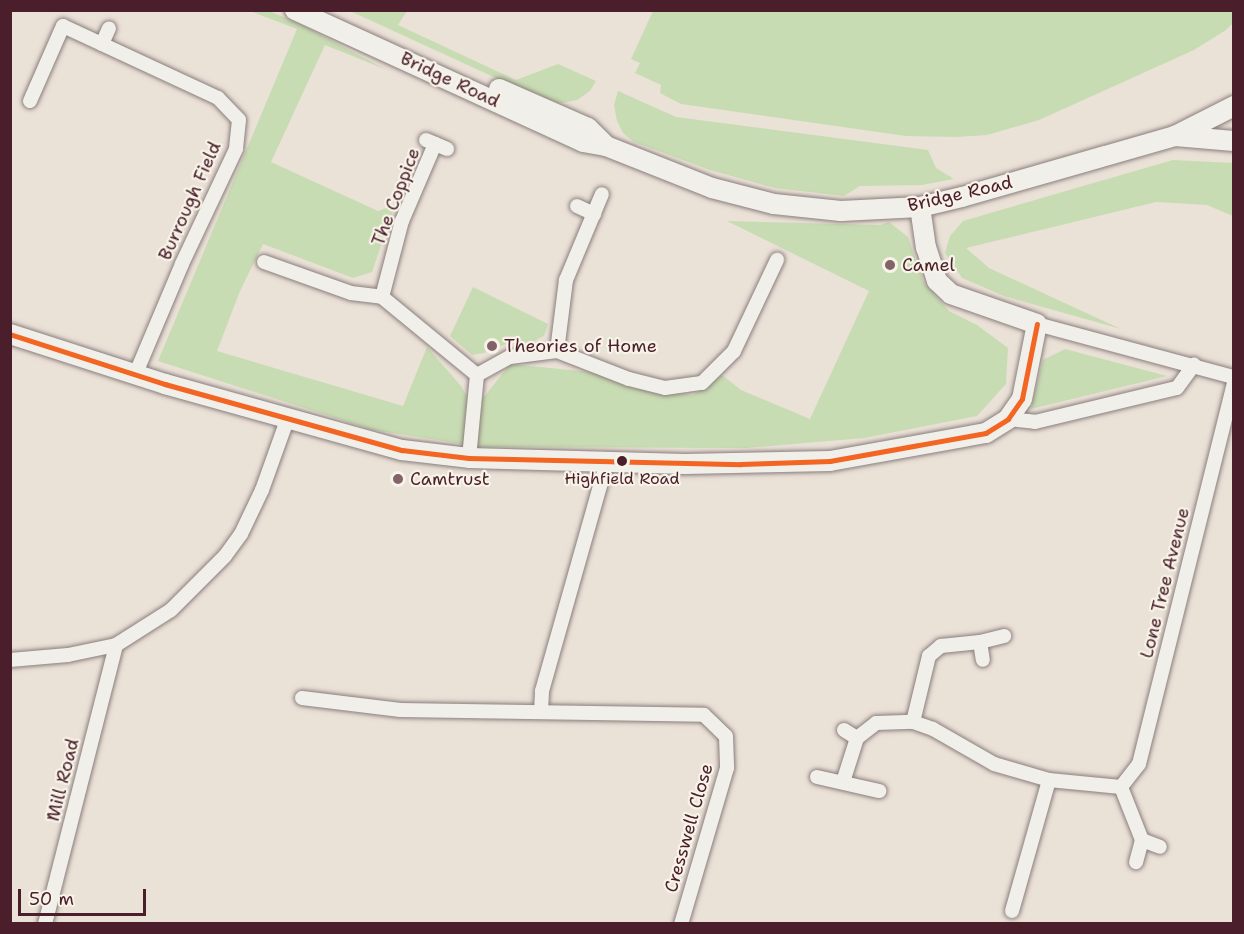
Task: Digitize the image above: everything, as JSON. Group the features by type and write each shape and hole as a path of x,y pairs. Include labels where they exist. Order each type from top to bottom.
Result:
{"main road":[{"name":"Bridge Road","path":"294,10 583,142 606,146 712,188 774,204 841,211 921,207 1174,136 1233,106"},
{"name":"Bridge Road","path":"324,10 588,128 606,146"},
{"name":"Bridge Road","path":"1174,136 1233,141"},
{"path":"10,334 135,375 287,420 402,450 469,458 607,462 696,464 830,461 986,433 1008,420 1022,399 1037,324 951,294 937,281 926,248 921,207"}],"street":[{"name":"Burrough Field","path":"30,102 63,26 218,98 239,120 236,149 182,264 135,375"},
{"path":"102,44 109,28"},
{"name":"The Coppice","path":"381,297 402,221 436,145"},
{"path":"557,351 566,280 602,194"},
{"path":"577,206 594,214"},
{"path":"477,375 510,357 557,351 629,379 664,387 702,383 734,351 753,294 777,260"},
{"path":"264,262 351,293 381,297 477,375"},
{"path":"1037,324 1233,376"},
{"path":"1008,420 1035,422 1178,388 1194,365"},
{"path":"469,458 477,375"},
{"name":"Lone Tree Avenue","path":"1121,787 1139,764 1233,382"},
{"path":"10,660 68,656 116,645 171,610 225,556 241,534 262,490 287,420"},
{"path":"302,698 400,710 541,711 542,691 607,462"},
{"path":"913,722 929,656 941,646 980,642 1004,636"},
{"path":"980,642 983,660"},
{"name":"Mill Road","path":"45,924 116,645"},
{"name":"Cresswell Close","path":"541,711 704,715 726,736 727,768 681,924"},
{"path":"843,782 857,738 876,723 913,722 933,729 994,764 1049,780 1121,787 1142,840 1136,862"},
{"path":"844,730 857,738"},
{"path":"817,777 879,791"},
{"path":"1012,911 1049,780"},
{"path":"1142,840 1160,848"}],"green space":[{"path":"1233,10 1234,22 1226,30 1194,50 1039,120 987,135 956,137 906,136 681,104 660,93 661,85 635,73 640,63 631,59 653,11"},
{"path":"250,11 269,11 300,24 387,70 325,45 271,162 378,211 395,205 372,272 353,278 263,244 240,291 217,351 403,406 427,347 461,386 471,403 469,423 463,444 373,430 158,361 297,29"},
{"path":"350,11 407,11 398,25 516,80 558,64 596,81 590,91 577,100 562,103 546,101"},
{"path":"618,91 676,117 928,150 936,168 954,179 922,185 860,186 844,196 775,188 710,170 634,142 623,133 617,121 614,105"},
{"path":"1173,160 1233,163 1233,216 1207,205 1156,202 966,248 989,268 1121,329 1004,296 962,278 945,253 950,236 963,221"},
{"path":"727,221 880,225 889,222 908,237 923,281 949,311 977,325 1008,348 1006,384 977,416 864,438 746,448 478,447 480,402 510,364 600,373 652,390 693,395 722,375 741,390 810,419 869,291"},
{"path":"473,287 548,324 544,336 532,342 506,344 472,355 450,336"},
{"path":"1065,349 1167,376 1031,409 1043,360"}],"transit line":[{"path":"10,334 165,384 402,450 469,458 741,464 830,461 986,433 1008,419 1022,399 1037,324"}],"place":[{"name":"Camel","path":"890,265"},
{"name":"Theories of Home","path":"492,346"},
{"name":"Highfield Road","path":"622,461"},
{"name":"Camtrust","path":"398,479"}]}
